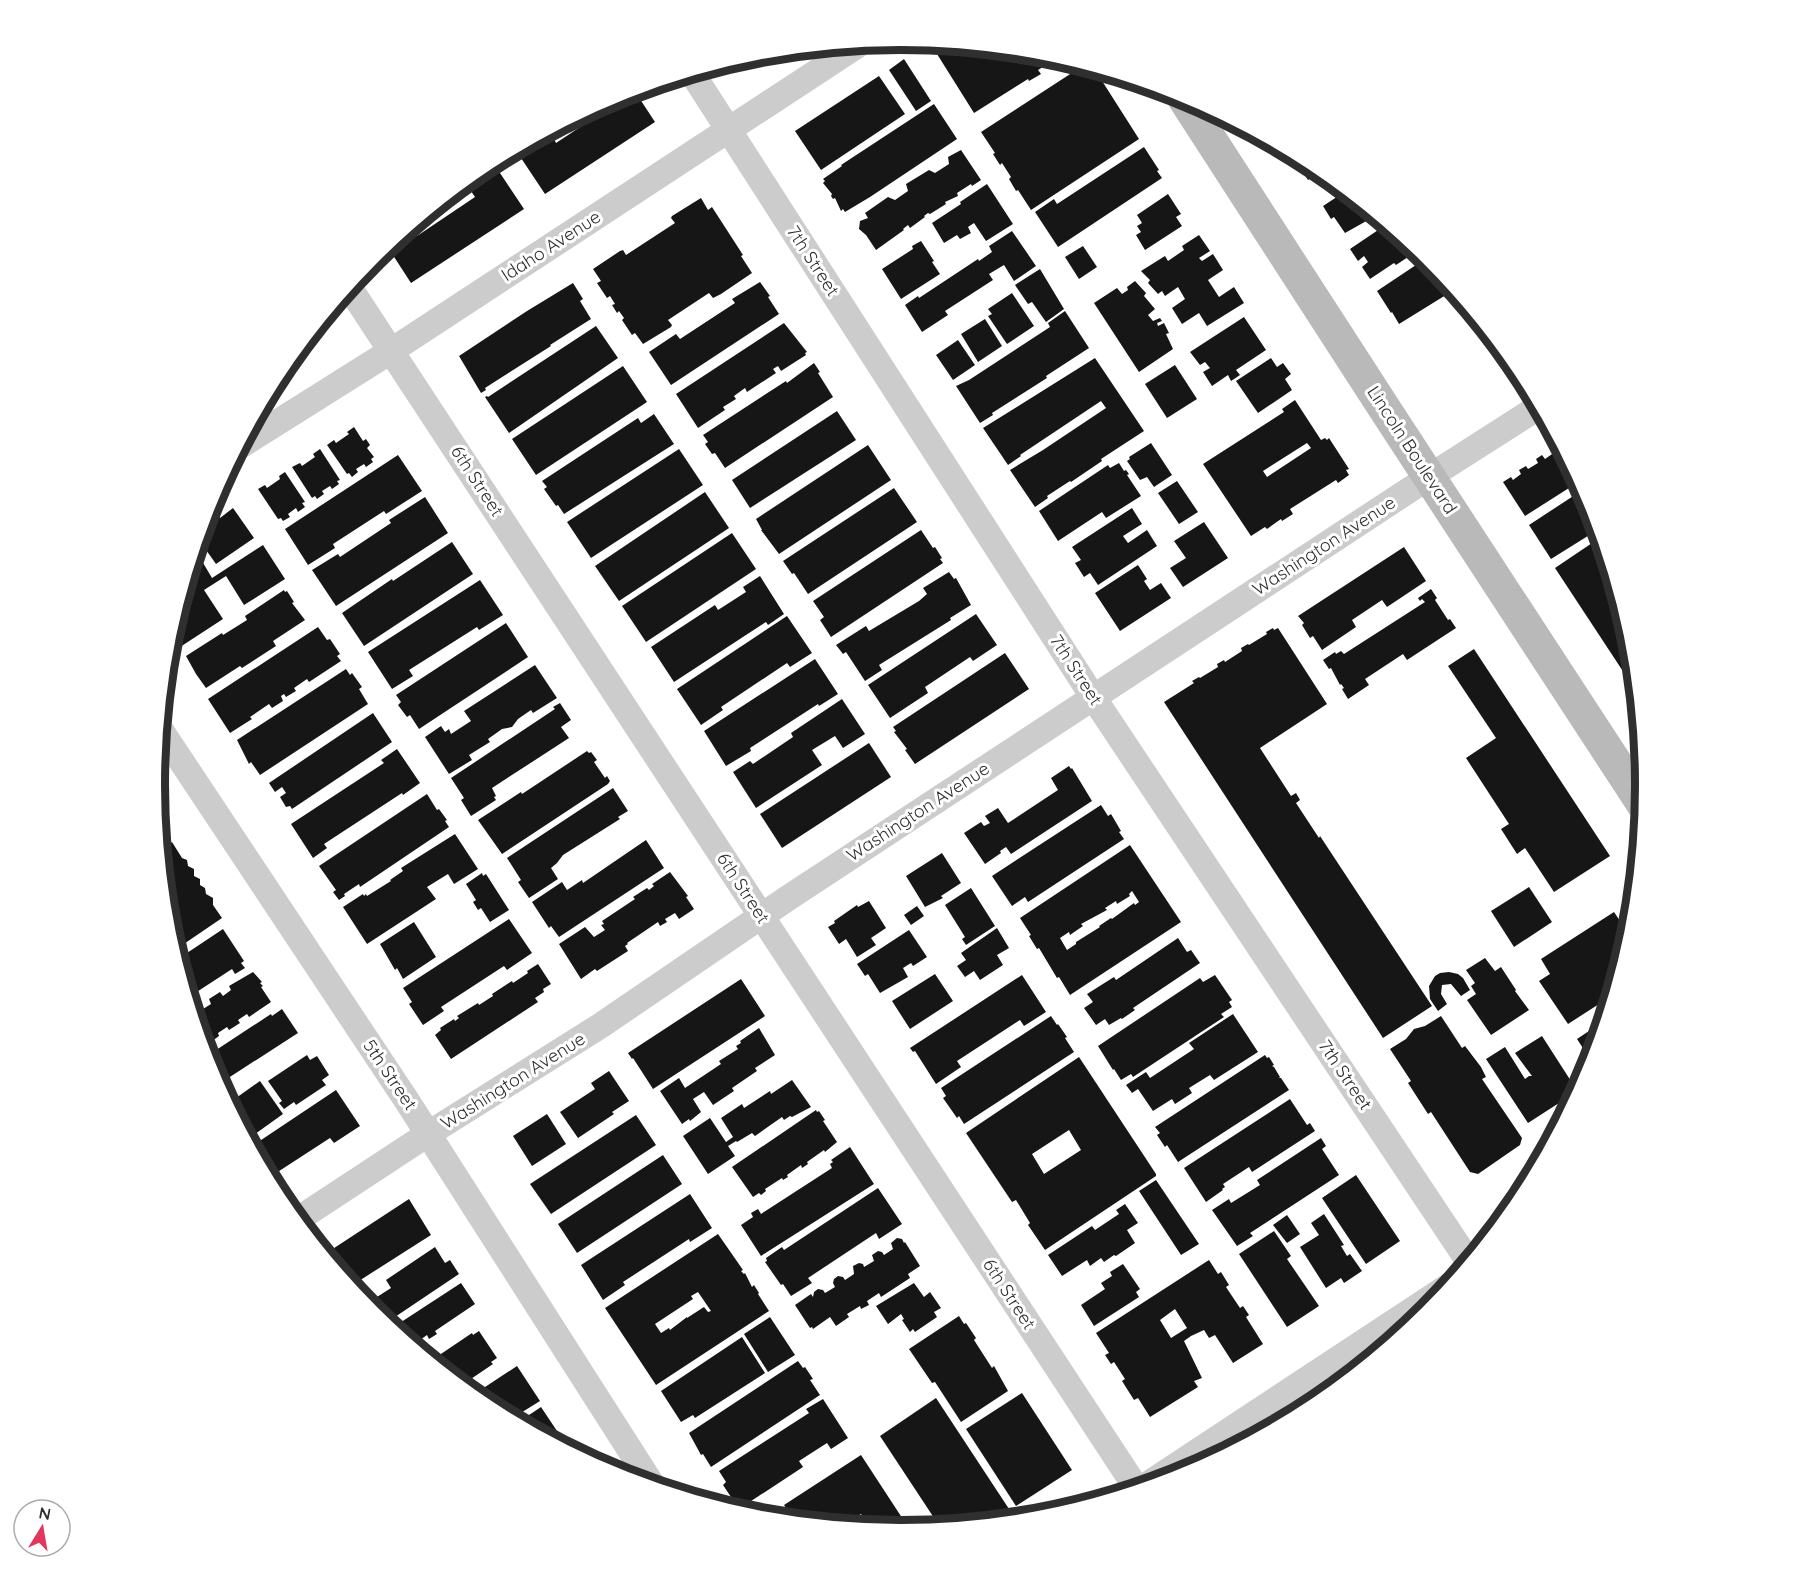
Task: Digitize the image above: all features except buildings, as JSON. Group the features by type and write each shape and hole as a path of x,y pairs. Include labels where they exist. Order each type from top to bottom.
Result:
{"street":[{"name":"Idaho Avenue","path":"253,438 391,351 848,51"},
{"name":"7th Street","path":"696,79 1093,697 1465,1256"},
{"name":"Lincoln Boulevard","path":"1191,109 1636,793"},
{"name":"6th Street","path":"354,294 1133,1482"},
{"name":"Washington Avenue","path":"304,1215 600,1026 761,915 1533,410"},
{"name":"5th Street","path":"167,739 428,1134 646,1474"},
{"path":"1171,1469 1421,1305"}]}
